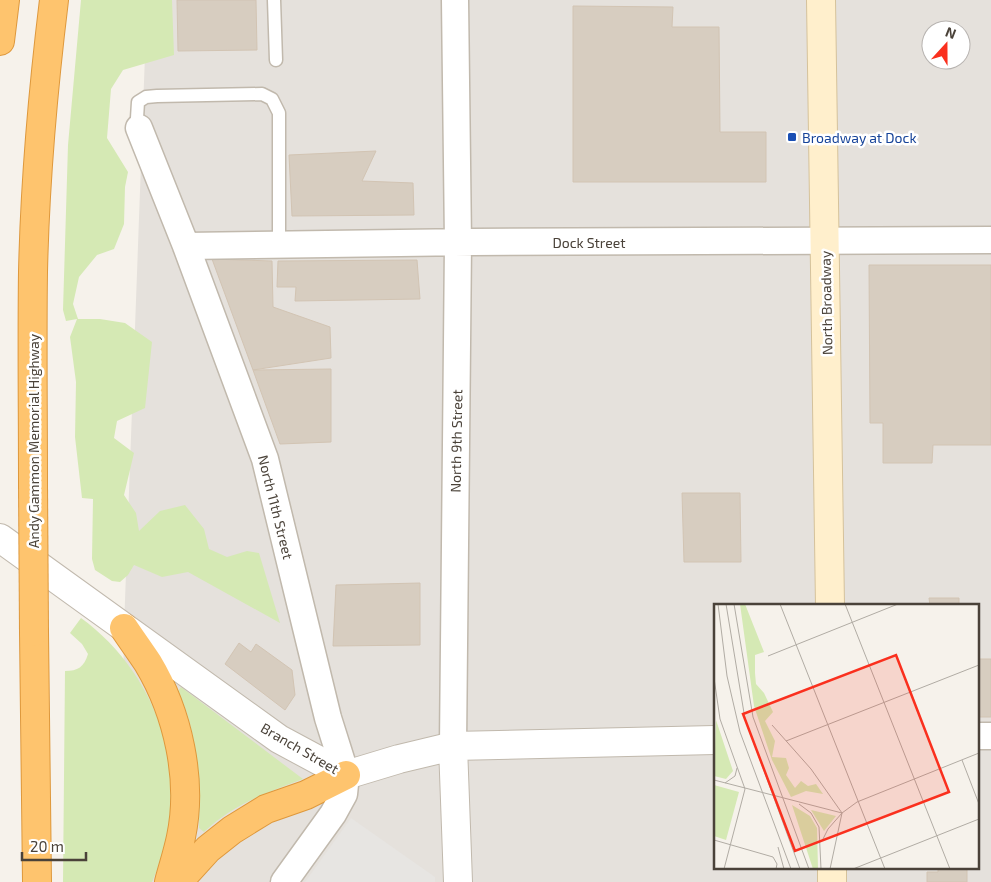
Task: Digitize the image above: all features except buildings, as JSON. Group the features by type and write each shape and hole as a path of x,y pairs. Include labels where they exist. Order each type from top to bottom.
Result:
{"highway":[{"path":"0,41 5,0"},
{"name":"Andy Gammon Memorial Highway","path":"37,882 33,271 39,156 54,0"},
{"path":"124,628 148,664 168,705 183,764 185,798 182,837 169,882"},
{"path":"178,882 208,849 232,830 266,809 306,794 346,775"}],"main road":[{"name":"North Broadway","path":"820,0 830,604"}],"street":[{"name":"North 9th Street","path":"455,0 458,243 453,746 458,882"},
{"name":"North 11th Street","path":"139,128 186,246 264,459 328,718 346,775 344,794 333,814 284,882"},
{"name":"Dock Street","path":"186,246 991,240"},
{"name":"Branch Street","path":"0,538 279,739 346,775 399,759 453,746 714,740"},
{"path":"978,736 991,736"}],"lane":[{"path":"274,0 276,60"},
{"path":"139,128 136,118 138,102 146,97 262,94 272,99 276,103 279,113 279,245"}],"shaded area":[{"path":"147,0 991,0 991,882 120,882 124,628"},
{"path":"351,818 435,877 435,882 305,882"}],"green space":[{"path":"81,0 172,0 174,55 123,70 111,89 107,138 128,172 125,187 124,224 114,249 97,255 79,277 73,304 78,319 100,319 125,323 152,342 145,408 117,421 114,438 134,453 124,495 136,513 139,531 160,511 185,505 204,529 209,549 227,557 247,551 259,553 280,623 188,572 162,577 134,565 128,575 120,582 112,581 95,570 92,559 93,499 82,498 75,437 76,382 70,337 77,319 66,321 63,310 68,145"},
{"path":"81,618 109,642 132,670 151,702 164,737 171,767 171,811 166,840 152,882 63,882 65,671 80,667 85,662 88,654 82,644 70,633"},
{"path":"181,687 303,779 250,800 226,814 204,832 199,828 198,775 194,740 185,707 178,691"}],"place":[{"name":"Broadway at Dock","path":"792,137"}]}
